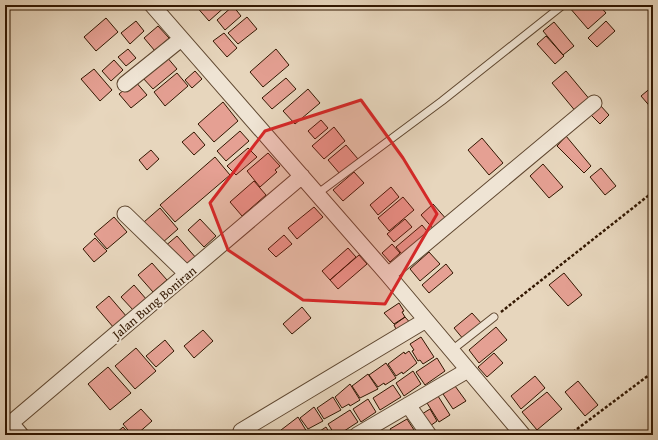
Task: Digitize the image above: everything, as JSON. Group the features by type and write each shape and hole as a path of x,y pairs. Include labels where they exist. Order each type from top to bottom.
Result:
{"street":[{"path":"152,5 388,275 523,435"},
{"path":"125,84 181,39"},
{"path":"388,275 594,103"},
{"name":"Jalan Bung Boniran","path":"8,425 302,176"},
{"path":"125,214 187,274"},
{"path":"240,431 426,320"},
{"path":"357,435 468,370"},
{"path":"408,405 429,435"},
{"path":"8,425 21,435"}],"lane":[{"path":"317,194 442,101 563,5"},
{"path":"452,350 494,318"}],"path":[{"path":"494,318 653,192"},
{"path":"569,435 653,372"}],"highlighted area":[{"path":"361,100 403,158 437,214 385,304 303,300 228,250 210,203 265,131"}],"building":[{"path":"195,5 227,5 209,21"},
{"path":"571,5 599,5 606,13 588,29 569,7"},
{"path":"233,6 241,16 225,30 217,20"},
{"path":"247,17 257,29 238,44 228,33"},
{"path":"106,18 118,32 96,51 84,37"},
{"path":"136,21 144,31 130,44 121,33"},
{"path":"606,21 615,31 597,47 588,38"},
{"path":"554,22 574,46 563,55 543,31"},
{"path":"158,26 169,38 155,51 144,38"},
{"path":"224,33 237,48 227,57 213,41"},
{"path":"546,36 564,56 555,64 537,44"},
{"path":"128,49 136,58 126,66 118,57"},
{"path":"276,49 289,65 263,87 250,72"},
{"path":"166,56 177,69 153,89 142,77"},
{"path":"114,60 123,70 111,81 102,71"},
{"path":"94,69 112,90 100,101 81,79"},
{"path":"195,71 202,79 192,88 185,80"},
{"path":"566,71 591,101 577,113 552,83"},
{"path":"177,73 188,86 165,106 154,92"},
{"path":"286,78 296,89 272,109 262,98"},
{"path":"135,81 147,95 131,108 119,94"},
{"path":"653,86 653,110 641,96"},
{"path":"308,89 320,103 295,124 283,111"},
{"path":"223,102 238,121 214,142 198,124"},
{"path":"600,105 609,115 600,124 590,114"},
{"path":"321,120 328,128 315,139 308,131"},
{"path":"334,127 345,141 324,159 312,146"},
{"path":"240,131 249,141 226,161 217,151"},
{"path":"194,132 205,145 194,155 182,142"},
{"path":"566,136 591,166 584,173 557,146"},
{"path":"482,138 503,163 489,175 468,150"},
{"path":"346,145 358,159 340,174 328,160"},
{"path":"248,148 257,157 236,175 227,166"},
{"path":"151,150 159,159 147,170 139,160"},
{"path":"268,153 280,166 275,170 277,172 260,187 247,171"},
{"path":"215,157 230,175 175,222 160,205"},
{"path":"543,164 563,187 549,198 530,176"},
{"path":"601,168 616,186 605,195 590,177"},
{"path":"354,172 364,183 343,201 333,190"},
{"path":"254,181 266,195 242,216 230,202"},
{"path":"391,187 399,197 378,215 370,205"},
{"path":"403,197 414,210 389,231 378,218"},
{"path":"433,204 448,221 436,232 421,215"},
{"path":"314,207 323,217 297,239 288,228"},
{"path":"160,208 178,229 162,243 144,222"},
{"path":"114,217 127,232 107,249 94,234"},
{"path":"200,219 216,236 204,247 188,230"},
{"path":"405,219 412,227 394,242 387,234"},
{"path":"422,225 432,237 406,259 396,247"},
{"path":"284,235 292,244 276,257 268,249"},
{"path":"177,236 197,259 184,270 164,247"},
{"path":"95,238 107,251 94,262 83,249"},
{"path":"392,244 400,253 390,262 382,253"},
{"path":"348,248 356,257 330,280 322,271"},
{"path":"429,252 440,264 420,281 410,269"},
{"path":"359,255 367,264 338,289 330,280"},
{"path":"152,263 167,280 153,292 138,275"},
{"path":"446,264 453,273 429,293 422,285"},
{"path":"564,273 582,295 568,306 549,285"},
{"path":"134,285 147,300 134,311 121,297"},
{"path":"109,296 127,317 114,328 96,307"},
{"path":"399,303 404,311 402,312 405,317 394,324 384,313"},
{"path":"302,307 311,318 292,334 283,324"},
{"path":"472,313 482,324 464,340 454,328"},
{"path":"405,317 413,326 399,335 394,325"},
{"path":"496,327 507,340 479,363 469,350"},
{"path":"203,330 213,341 194,358 184,346"},
{"path":"421,337 434,357 423,364 420,360 418,361 410,344"},
{"path":"165,340 174,351 156,367 146,356"},
{"path":"136,348 156,371 135,389 115,366"},
{"path":"409,351 417,363 403,374 402,372 396,376 388,364 404,352 405,354"},
{"path":"494,353 503,363 487,377 478,367"},
{"path":"437,358 445,371 425,385 416,372"},
{"path":"386,363 396,378 385,385 384,383 378,387 369,375"},
{"path":"108,367 131,393 110,410 88,384"},
{"path":"413,371 421,384 404,396 396,383"},
{"path":"368,374 378,389 360,398 352,386"},
{"path":"535,376 545,388 521,409 511,396"},
{"path":"578,381 598,405 585,416 565,392"},
{"path":"350,384 360,400 350,406 349,404 342,408 335,397"},
{"path":"393,385 401,397 380,410 373,398"},
{"path":"455,386 466,401 453,409 443,394"},
{"path":"547,392 562,409 537,430 522,412"},
{"path":"438,396 450,415 439,422 427,403"},
{"path":"333,397 341,410 324,419 317,408"},
{"path":"368,399 376,412 361,422 353,409"},
{"path":"314,407 323,421 308,429 300,418"},
{"path":"141,409 152,421 136,435 132,435 123,424"},
{"path":"430,409 437,421 430,426 422,414"},
{"path":"350,410 358,422 338,435 335,435 328,424"},
{"path":"298,417 307,432 302,435 284,435 281,430"},
{"path":"407,419 416,433 412,435 394,435 390,429"},
{"path":"123,427 130,435 114,435"},
{"path":"326,427 331,435 314,435"}]}
